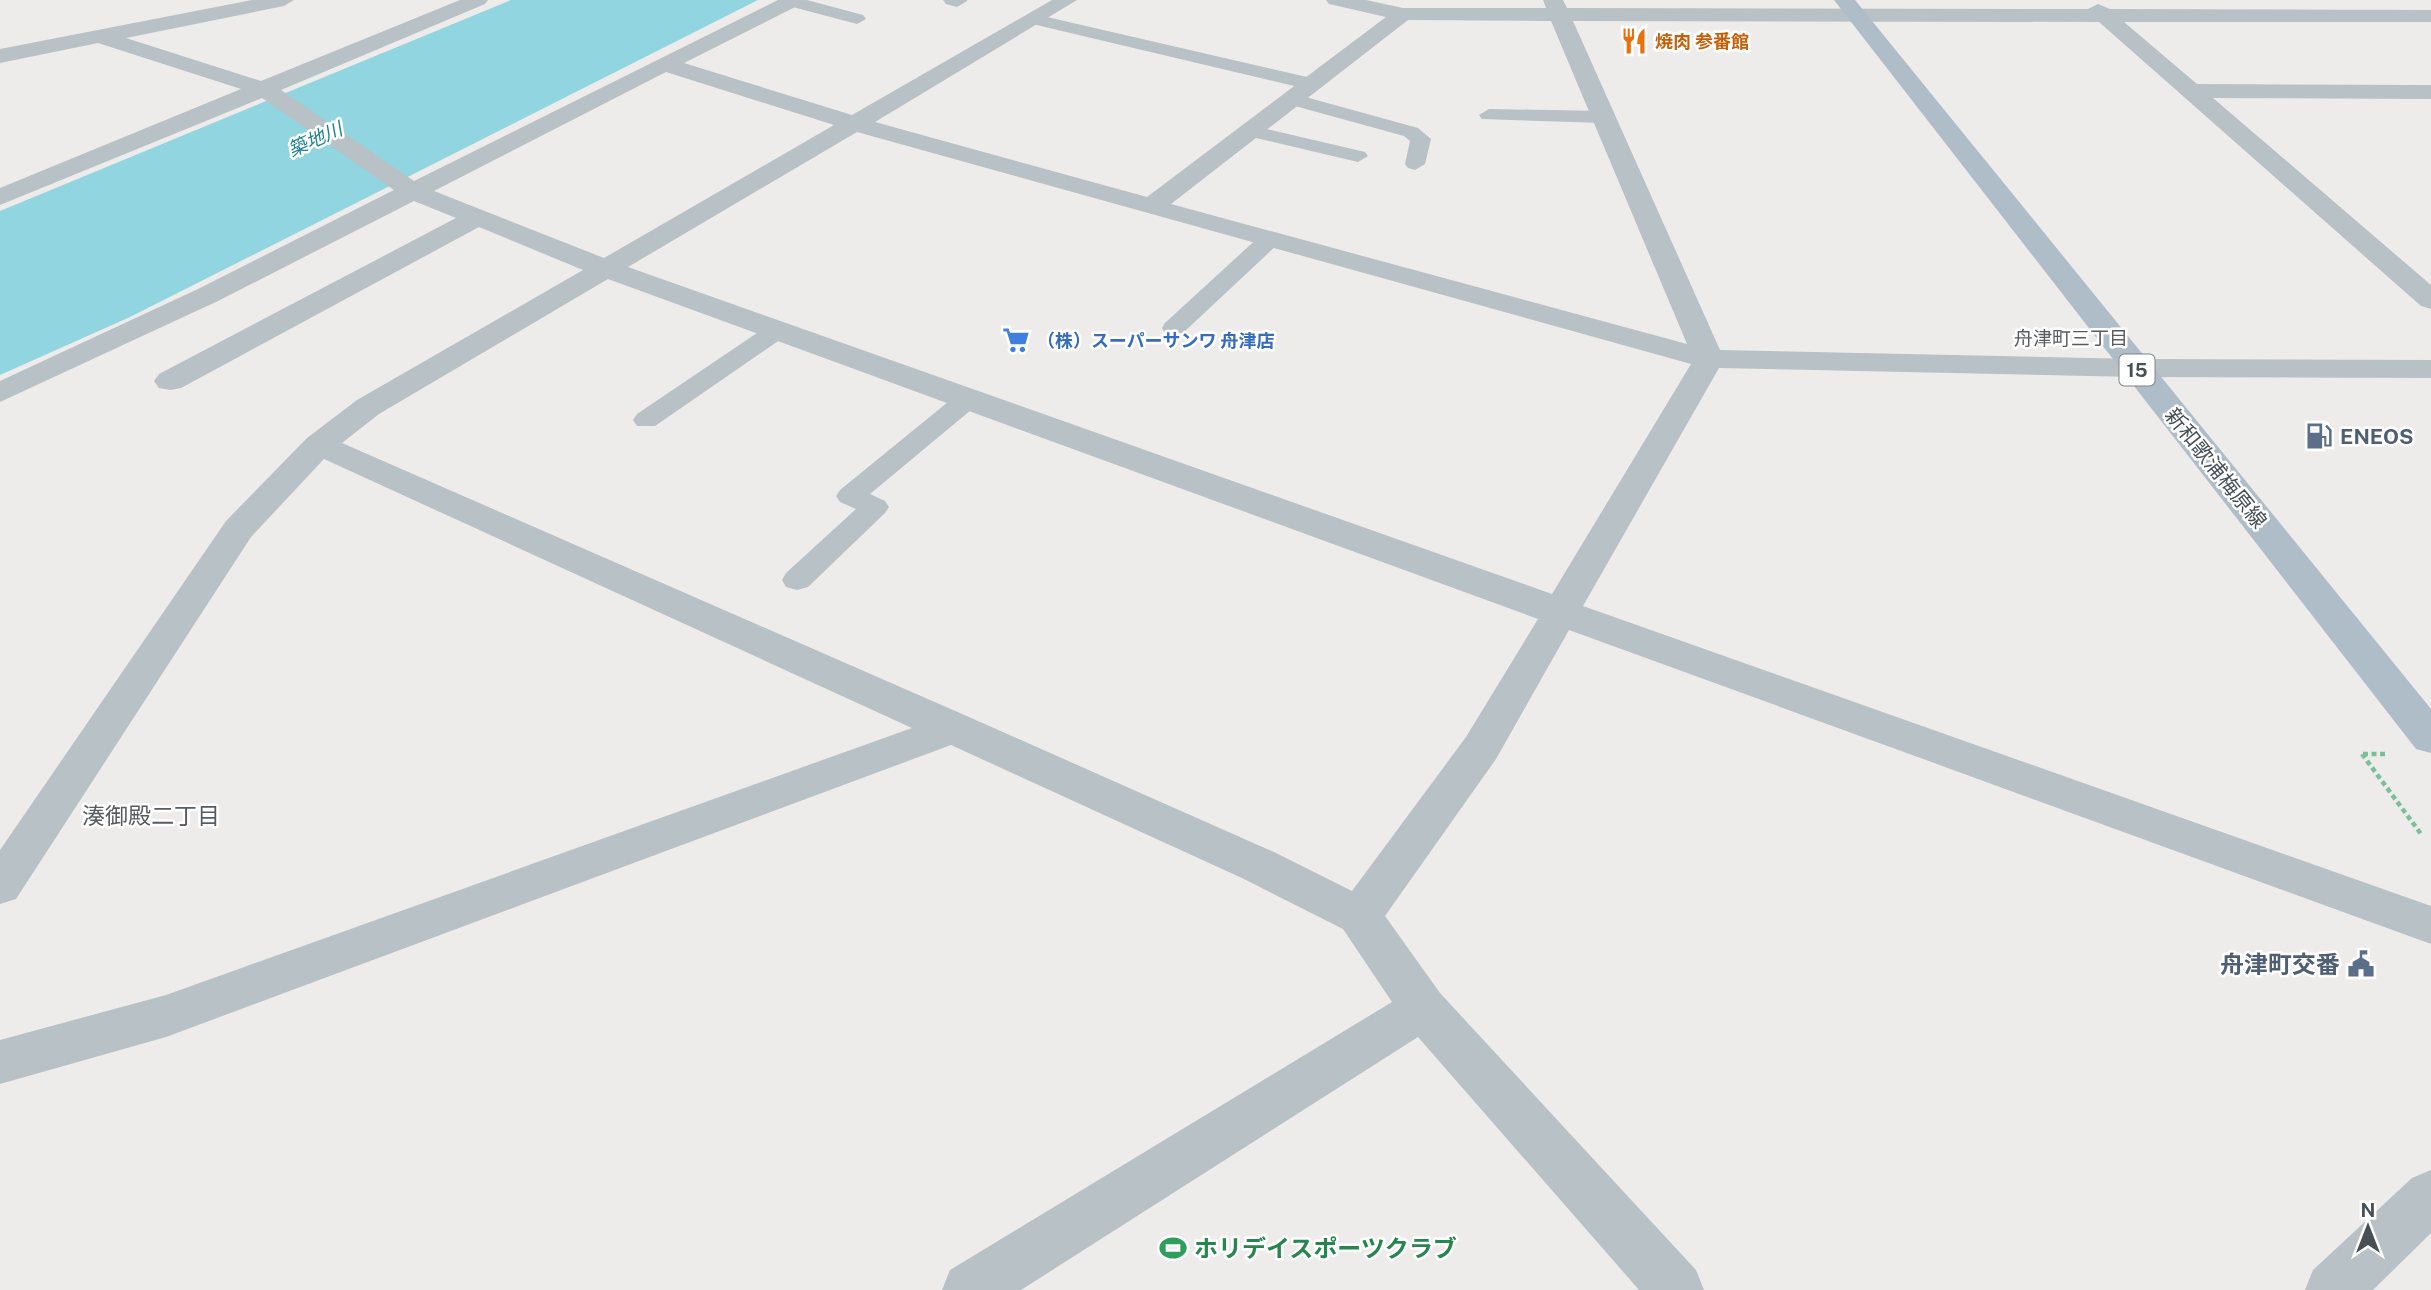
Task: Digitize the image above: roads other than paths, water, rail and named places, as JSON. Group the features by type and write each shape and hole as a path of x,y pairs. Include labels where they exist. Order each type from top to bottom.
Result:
{"main road":[{"name":"新和歌浦梅原線","path":"1851,8 2431,738"}],"street":[{"path":"0,56 284,0"},
{"path":"0,197 268,92 359,47 478,0"},
{"path":"0,886 238,529 319,445 368,407 1067,0"},
{"path":"1335,0 1403,14 1556,8 1851,8 2107,18 2431,16"},
{"path":"2086,0 2431,300"},
{"path":"0,393 208,295 408,188 793,1"},
{"path":"1556,8 1709,359"},
{"path":"1152,206 1403,14"},
{"path":"98,36 268,92 408,188 606,269 2431,925"},
{"path":"664,64 856,124 1709,359 2136,368 2431,369"},
{"path":"2191,91 2431,92"},
{"path":"170,381 478,217"},
{"path":"1359,916 1481,748 1709,359"},
{"path":"319,445 1260,866 1359,916 1423,1008 1676,1290"},
{"path":"0,1062 166,1016 955,728"},
{"path":"970,1290 1423,1008"},
{"path":"2333,1290 2431,1196"}],"lane":[{"path":"793,1 857,19"},
{"path":"1034,19 1311,84"},
{"path":"1291,99 1411,132 1421,139 1415,164"},
{"path":"1489,115 1604,117"},
{"path":"1251,131 1358,156"},
{"path":"1174,328 1270,240"},
{"path":"646,420 778,330"},
{"path":"797,580 875,507 850,496 968,399"}],"water":[{"name":"築地川","path":"511,0 758,0 130,317 0,375 0,211"}],"place":[{"name":"焼肉 参番館","path":"1634,41"},
{"name":"（株）スーパーサンワ 舟津店","path":"1016,340"},
{"name":"ENEOS","path":"2319,436"},
{"name":"舟津町交番","path":"2361,964"},
{"name":"ホリデイスポーツクラブ","path":"1173,1248"}],"district":[{"name":"舟津町三丁目","path":"2071,338"},
{"name":"湊御殿二丁目","path":"151,815"}]}
